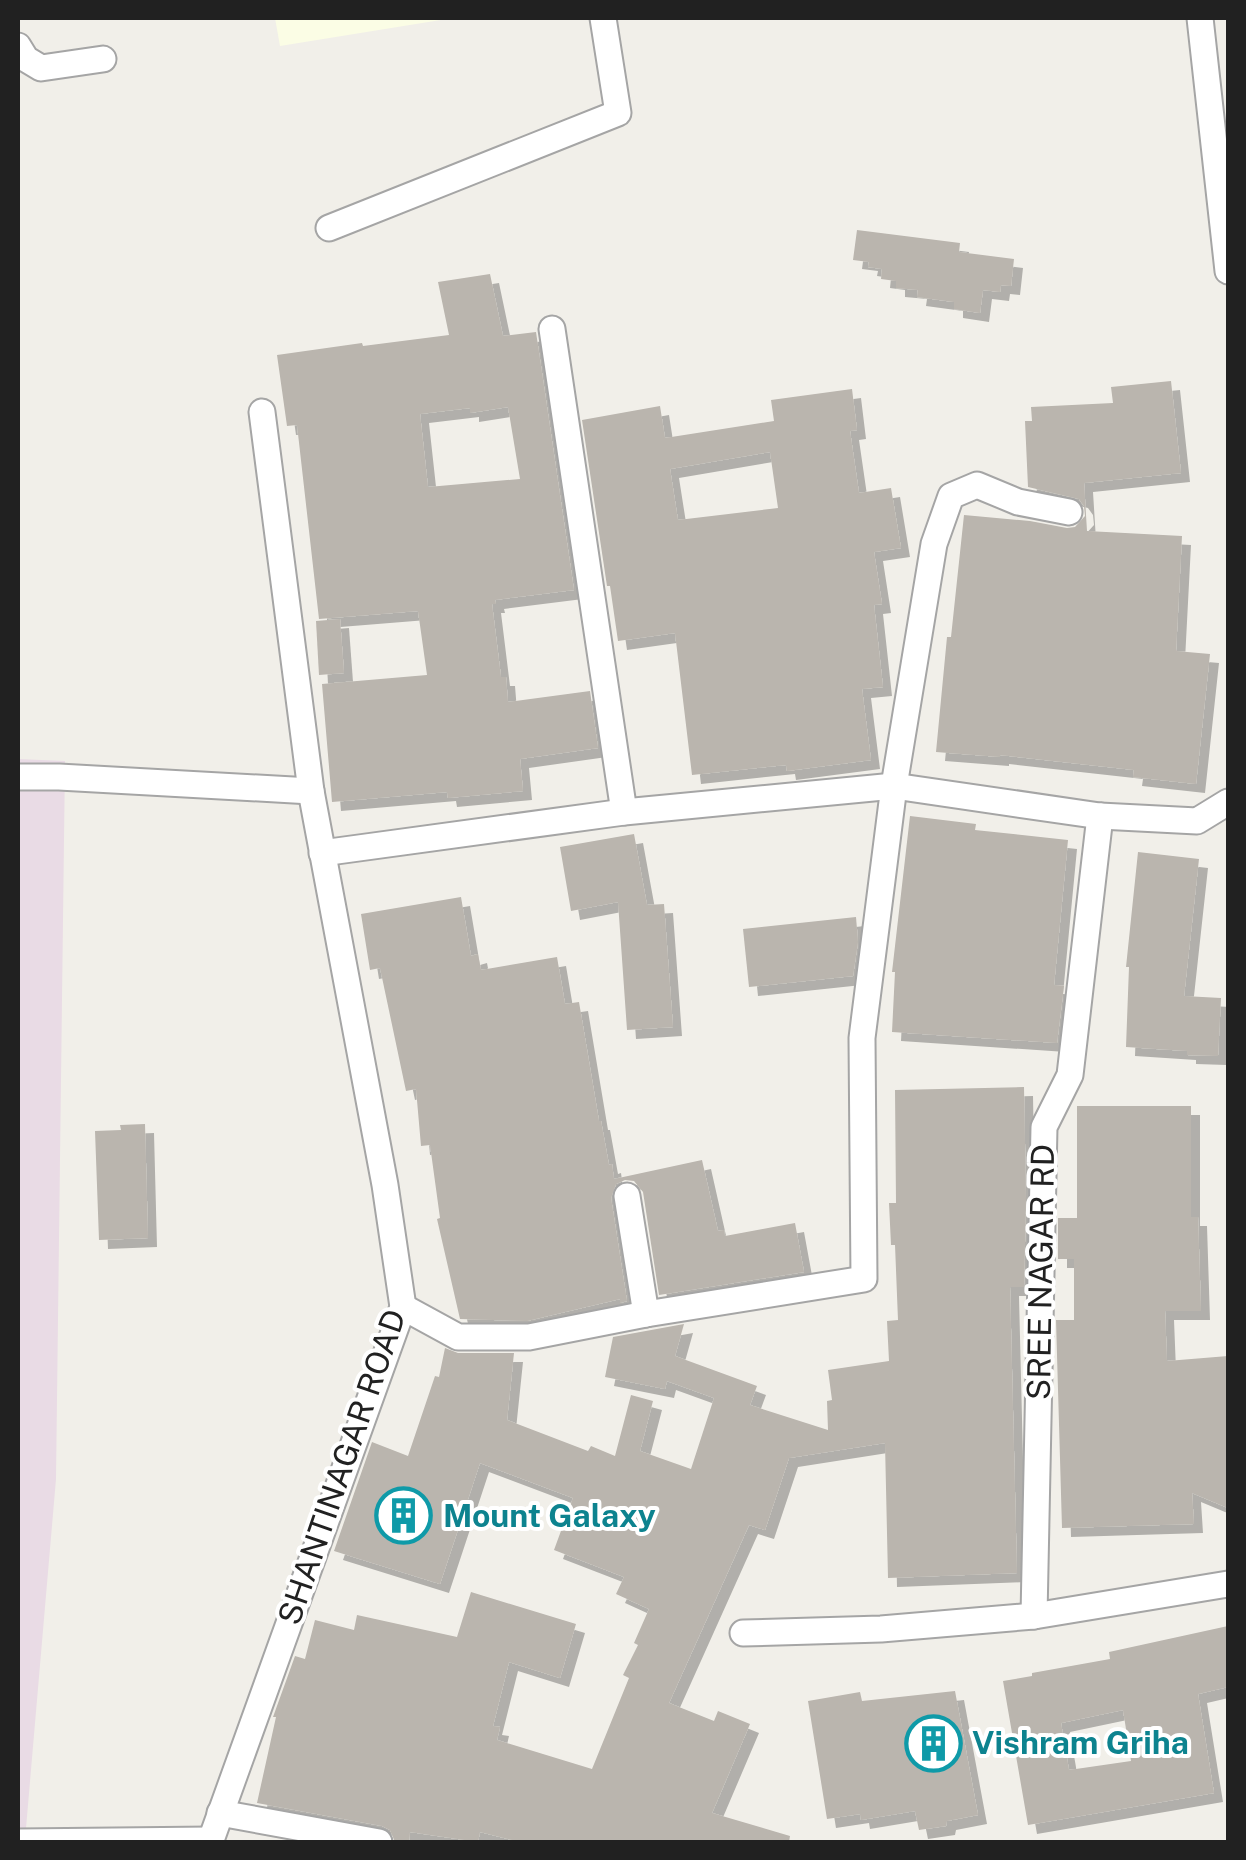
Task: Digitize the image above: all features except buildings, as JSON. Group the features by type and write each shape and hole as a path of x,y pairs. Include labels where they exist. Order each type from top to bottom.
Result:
{"street":[{"path":"329,228 618,113 603,18"},
{"path":"1200,18 1228,271"},
{"path":"18,46 26,59 41,68 103,59"},
{"path":"552,329 624,812"},
{"name":"SHANTINAGAR ROAD","path":"211,1841 402,1306 384,1185 311,790 262,412"},
{"path":"402,1306 458,1337 529,1337 864,1279 862,1038 894,786 934,544 951,496 977,485 1018,502 1069,512"},
{"path":"18,777 311,790"},
{"path":"322,853 624,812 894,786 1100,816 1197,821 1228,802"},
{"name":"SREE NAGAR RD","path":"1034,1616 1044,1127 1070,1075 1100,816"},
{"path":"627,1196 646,1314"},
{"path":"743,1633 881,1629 1034,1616 1228,1584"},
{"path":"220,1813 379,1842"},
{"path":"18,1842 211,1841"}],"shaded area":[{"path":"275,18 453,18 280,46"},
{"path":"18,759 65,761 56,1479 26,1828 18,1828"}],"place":[{"name":"Mount Galaxy","path":"404,1516"},
{"name":"Vishram Griha","path":"933,1743"}]}
